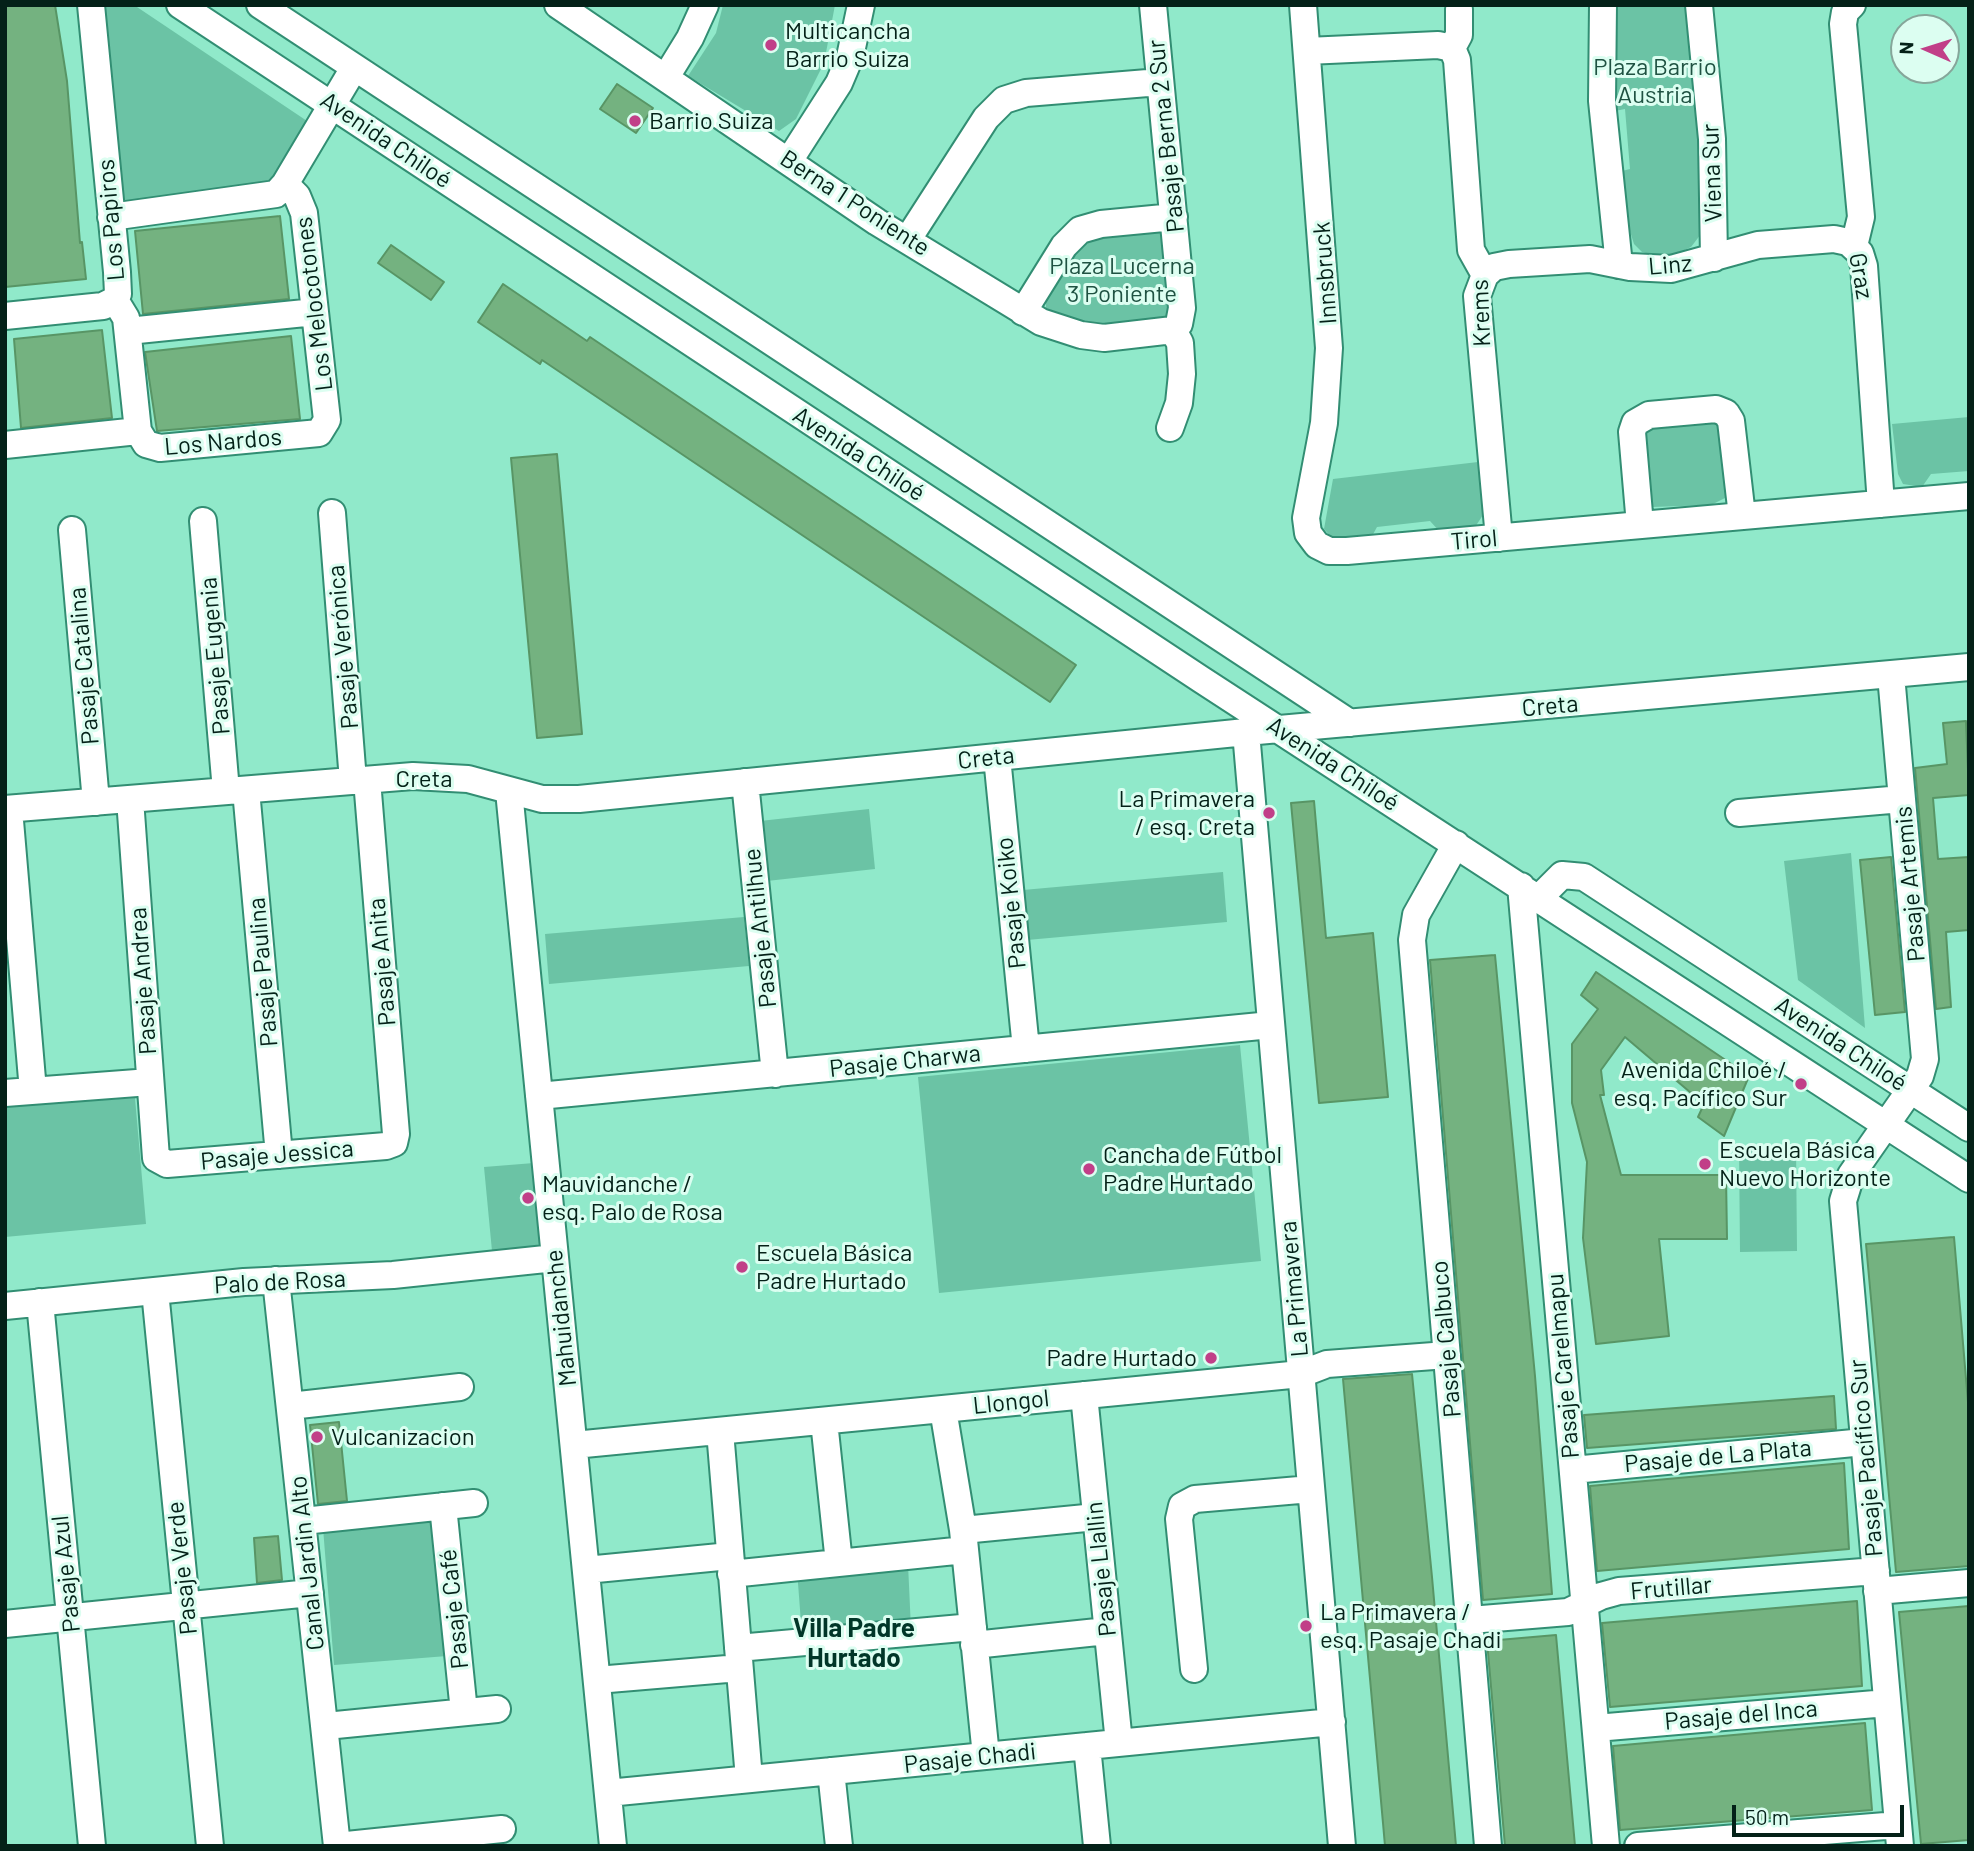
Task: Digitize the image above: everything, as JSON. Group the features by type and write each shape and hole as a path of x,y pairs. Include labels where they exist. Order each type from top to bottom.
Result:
{"street":[{"name":"Los Papiros","path":"91,5 118,287 115,300 123,309 128,331 138,430"},
{"name":"Avenida Chiloé","path":"180,5 1279,729 1969,1178"},
{"name":"Avenida Chiloé","path":"260,5 1350,723"},
{"name":"Berna 1 Poniente","path":"558,5 789,161 1041,322 1081,335 1128,337 1173,330"},
{"path":"666,77 690,38 705,5"},
{"path":"789,161 839,83 853,44 861,5"},
{"name":"Pasaje Berna 2 Sur","path":"1153,5 1182,308 1179,324 1173,330 1180,343 1182,374 1179,403 1170,428"},
{"name":"Innsbruck","path":"1303,5 1329,348 1324,423 1306,518 1312,540"},
{"path":"1603,5 1604,128 1619,265"},
{"name":"Viena Sur","path":"1699,5 1712,139 1714,258"},
{"name":"Graz","path":"1848,6 1843,24 1861,217 1854,246 1864,266 1881,504"},
{"name":"Krems","path":"1459,9 1459,35 1452,48 1457,60 1471,250 1485,275 1477,296 1499,538"},
{"path":"1307,51 1438,45 1452,48"},
{"path":"111,217 270,197 285,184 354,68"},
{"path":"908,239 986,118 1004,100 1026,93 1160,82"},
{"name":"Los Melocotones","path":"285,184 302,204 327,420 324,430"},
{"path":"1023,312 1064,246 1080,230 1101,224 1174,218"},
{"name":"Linz","path":"1485,275 1494,267 1509,264 1576,259 1671,269 1758,244 1834,239 1854,246"},
{"path":"5,316 103,306 115,300"},
{"path":"128,331 315,313"},
{"path":"1640,526 1632,432 1635,423 1649,415 1721,409 1727,412 1731,421 1742,516"},
{"name":"Los Nardos","path":"5,444 138,430 146,444 160,448 314,434 324,430"},
{"name":"Tirol","path":"1312,540 1323,549 1337,552 1969,496"},
{"name":"Pasaje Verónica","path":"332,513 360,780"},
{"name":"Pasaje Eugenia","path":"204,521 236,790"},
{"name":"Pasaje Catalina","path":"72,530 96,802"},
{"name":"Creta","path":"7,809 360,780 452,777 561,800 1246,732 1969,667"},
{"name":"Pasaje Artemis","path":"1891,674 1925,1051 1923,1067 1910,1089"},
{"name":"La Primavera","path":"1246,732 1342,1846"},
{"name":"Pasaje Koiko","path":"996,757 1027,1049"},
{"name":"Pasaje Anita","path":"360,780 396,1134 394,1143"},
{"name":"Pasaje Antilhue","path":"745,782 775,1074"},
{"name":"Pasaje Paulina","path":"236,790 279,1155"},
{"name":"Mahuidanche","path":"509,791 613,1846"},
{"name":"Pasaje Andrea","path":"130,799 150,1082 159,1161"},
{"path":"1739,813 1902,799"},
{"path":"7,809 33,1091"},
{"name":"Pasaje Calbuco","path":"1456,844 1419,907 1412,940 1488,1846"},
{"name":"Avenida Chiloé","path":"1530,892 1562,875 1584,877 1969,1128"},
{"name":"Pasaje Carelmapu","path":"1530,892 1573,1470 1606,1846"},
{"name":"Pasaje Charwa","path":"539,1096 1271,1026"},
{"path":"5,1093 150,1082"},
{"name":"Pasaje Pacífico Sur","path":"1899,1836 1843,1201 1851,1175 1910,1089"},
{"name":"Pasaje Jessica","path":"159,1161 167,1164 386,1146 394,1143"},
{"name":"Palo de Rosa","path":"5,1306 276,1280 393,1275 555,1258"},
{"name":"Canal Jardin Alto","path":"276,1280 337,1846"},
{"name":"Pasaje Verde","path":"155,1291 210,1846"},
{"name":"Pasaje Azul","path":"40,1303 92,1846"},
{"name":"Llongol","path":"574,1445 1301,1374 1327,1364 1447,1354"},
{"path":"290,1406 460,1387"},
{"name":"Pasaje Llallin","path":"1084,1395 1119,1743"},
{"path":"943,1409 964,1540 986,1756"},
{"path":"824,1421 839,1563"},
{"path":"720,1431 749,1779"},
{"name":"Pasaje de La Plata","path":"1573,1470 1864,1442"},
{"path":"1194,1670 1179,1519 1182,1506 1195,1499 1311,1489"},
{"path":"303,1521 474,1503"},
{"name":"Pasaje Café","path":"443,1506 464,1712"},
{"path":"586,1570 839,1563 1096,1517"},
{"name":"Frutillar","path":"1470,1620 1559,1614 1619,1591 1876,1581 1969,1583"},
{"path":"5,1624 310,1593"},
{"path":"597,1681 738,1658 974,1636 1107,1630"},
{"name":"Pasaje del Inca","path":"1595,1728 1887,1703"},
{"path":"326,1726 497,1709"},
{"name":"Pasaje Chadi","path":"608,1793 1332,1722"},
{"path":"1087,1746 1097,1846"},
{"path":"831,1771 839,1846"},
{"path":"337,1846 502,1829"},
{"path":"1638,1846 1899,1836"}],"green space":[{"path":"105,5 134,5 313,125 271,188 124,205"},
{"path":"723,5 835,5 824,63 796,119 779,131 688,76 716,33"},
{"name":"Plaza Barrio Austria","path":"1616,5 1691,5 1700,137 1701,234 1691,247 1676,254 1656,256 1642,252 1634,244 1629,228 1622,171 1630,169 1625,109 1615,111"},
{"name":"Plaza Lucerna 3 Poniente","path":"1156,229 1165,233 1169,313 1165,319 1123,326 1091,325 1046,310 1046,298 1073,255 1095,236"},
{"path":"1969,417 1969,471 1931,474 1922,487 1903,484 1898,474 1892,424"},
{"path":"1709,418 1719,422 1727,497 1711,505 1652,507 1647,501 1643,429"},
{"path":"1478,462 1483,515 1475,527 1440,532 1430,521 1377,527 1371,538 1332,538 1324,529 1333,479"},
{"path":"869,809 875,869 767,881 760,821"},
{"path":"1851,853 1865,1028 1798,980 1784,861"},
{"path":"1223,872 1227,922 1027,940 1023,890"},
{"path":"744,917 749,966 549,984 545,934"},
{"name":"Cancha de Fútbol Padre Hurtado","path":"1240,1045 1261,1261 939,1293 918,1077"},
{"path":"135,1098 146,1224 5,1237 5,1106"},
{"path":"1796,1145 1797,1251 1740,1252 1739,1146"},
{"path":"534,1163 543,1247 492,1251 484,1167"},
{"path":"437,1515 447,1656 334,1665 323,1528"},
{"path":"908,1564 911,1629 802,1636 797,1570"}],"building":[{"path":"5,5 55,5 67,81 80,243 82,242 86,279 5,287"},
{"path":"617,84 653,108 636,133 600,109"},
{"path":"280,216 289,299 143,314 135,231"},
{"path":"391,245 444,282 431,300 378,263"},
{"path":"503,284 587,341 590,337 1076,665 1050,702 542,360 540,364 478,322"},
{"path":"102,330 112,418 21,428 14,339"},
{"path":"291,336 300,419 157,431 145,352"},
{"path":"557,454 582,734 537,738 511,458"},
{"path":"1966,721 1969,795 1933,798 1938,859 1969,857 1969,930 1946,932 1951,1007 1936,1009 1915,768 1947,764 1943,723"},
{"path":"1314,801 1326,938 1373,933 1388,1097 1319,1103 1291,803"},
{"path":"1891,857 1905,1012 1875,1015 1860,860"},
{"path":"1495,955 1535,1376 1552,1594 1483,1600 1430,960"},
{"path":"1596,972 1749,1076 1724,1136 1698,1117 1704,1104 1625,1037 1601,1070 1604,1095 1600,1095 1621,1175 1726,1175 1727,1239 1659,1239 1669,1336 1596,1344 1583,1238 1587,1162 1572,1103 1572,1044 1598,1009 1581,995"},
{"path":"1954,1237 1969,1414 1969,1566 1896,1572 1866,1244"},
{"path":"1412,1374 1456,1846 1385,1846 1343,1379"},
{"path":"1834,1396 1836,1429 1587,1448 1584,1415"},
{"path":"339,1422 347,1501 318,1504 310,1425"},
{"path":"1844,1463 1849,1549 1597,1571 1590,1486"},
{"path":"278,1536 282,1580 257,1583 254,1538"},
{"path":"1857,1601 1862,1686 1610,1707 1602,1623"},
{"path":"1969,1606 1969,1840 1921,1844 1899,1612"},
{"path":"1556,1635 1575,1846 1505,1846 1487,1641"},
{"path":"1865,1723 1872,1810 1620,1830 1613,1746"}],"place":[{"name":"Multicancha Barrio Suiza","path":"771,45"},
{"name":"Barrio Suiza","path":"635,121"},
{"name":"La Primavera / esq. Creta","path":"1269,813"},
{"name":"Avenida Chiloé / esq. Pacífico Sur","path":"1801,1084"},
{"name":"Escuela Básica Nuevo Horizonte","path":"1705,1164"},
{"name":"Cancha de Fútbol Padre Hurtado","path":"1089,1169"},
{"name":"Mauvidanche / esq. Palo de Rosa","path":"528,1198"},
{"name":"Escuela Básica Padre Hurtado","path":"742,1267"},
{"name":"Padre Hurtado","path":"1211,1358"},
{"name":"Vulcanizacion","path":"317,1437"},
{"name":"La Primavera / esq. Pasaje Chadi","path":"1306,1626"}],"district":[{"name":"Villa Padre Hurtado","path":"854,1643"}]}
